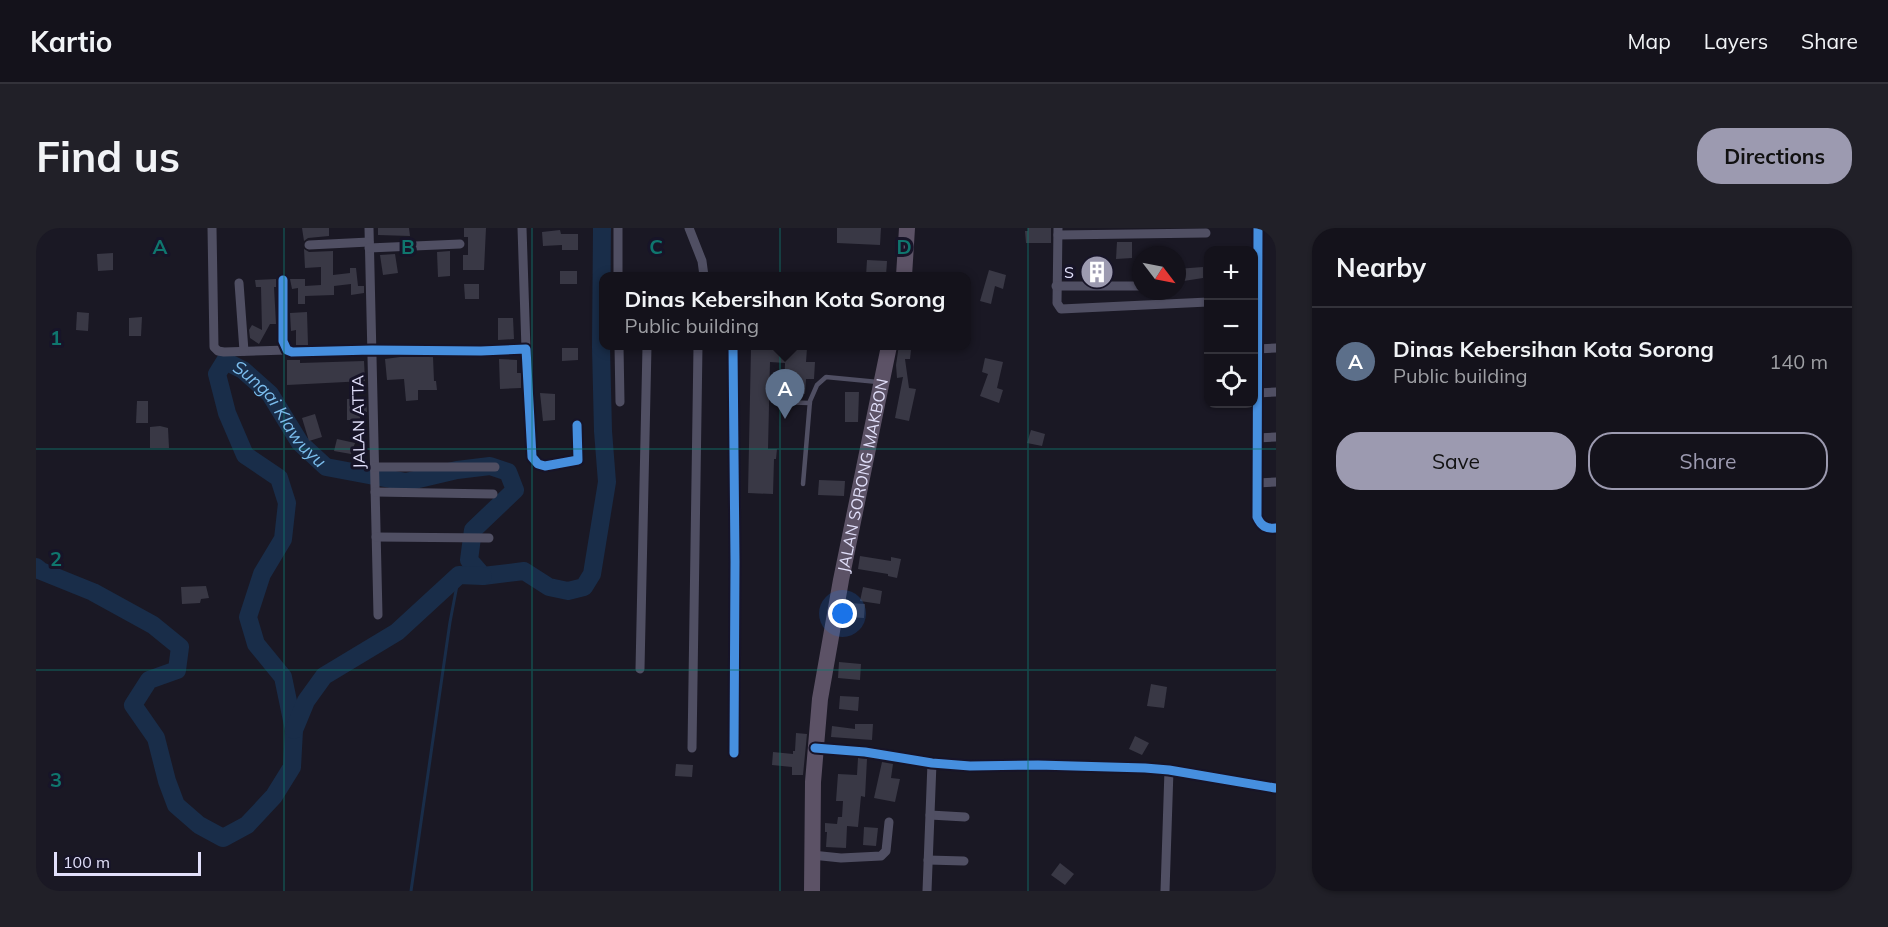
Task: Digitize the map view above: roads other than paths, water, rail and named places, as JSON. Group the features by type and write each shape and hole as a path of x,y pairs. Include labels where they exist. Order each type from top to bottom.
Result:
{"highway":[{"path":"904,272 907,228"},
{"name":"JALAN SORONG MAKBON","path":"812,891 815,748 820,699 841,580 888,350"}],"street":[{"path":"212,228 214,347 218,351 287,350 303,353 525,349"},
{"name":"JALAN ATTA","path":"369,228 378,615"},
{"path":"522,228 525,349 532,457 538,464 545,466 578,460 577,425"},
{"path":"618,228 618,272"},
{"path":"689,228 702,261 703,272"},
{"path":"1257,246 1258,228"},
{"path":"1204,302 1062,309 1057,305 1056,286 1058,231 1206,233"},
{"path":"309,245 460,244"},
{"path":"283,280 284,341 287,350"},
{"path":"239,283 244,351"},
{"path":"1056,286 1132,286"},
{"path":"1258,349 1276,348"},
{"path":"619,350 620,402"},
{"path":"640,669 647,350"},
{"path":"692,748 698,350"},
{"path":"732,350 735,561 734,753"},
{"path":"1258,393 1276,392"},
{"path":"1257,408 1257,517 1265,528 1276,528"},
{"path":"1257,438 1276,437"},
{"path":"374,467 495,467"},
{"path":"1257,483 1276,482"},
{"path":"375,492 493,494"},
{"path":"376,537 489,538"},
{"path":"815,748 970,766 1069,765 1169,770 1275,788"},
{"path":"927,891 932,763"},
{"path":"1165,891 1169,770"},
{"path":"930,814 965,817"},
{"path":"812,855 841,858 882,856 886,851 889,822"},
{"path":"928,860 964,861"}],"lane":[{"path":"803,484 810,403 817,385 826,377 880,382"},
{"path":"776,402 810,403"}],"waterway":[{"name":"Sungai Klawuyu","path":"602,228 602,272"},
{"name":"Sungai Klawuyu","path":"36,567 93,592 153,625 180,647 177,670 149,680 133,705 156,738 176,805 199,825 223,838 247,825 274,796 292,767 294,730 283,677 256,644 248,617 262,574 283,539 287,503 279,478 245,455 227,413 217,374 225,361 243,370 270,394 300,443 326,467 406,482 457,470 490,466 508,472 515,490 473,530 469,560 483,576 524,571 549,587 568,591 584,587 592,574 607,482 601,350"},
{"name":"Sungai Klawuyu","path":"411,891 450,622 459,575"},
{"name":"Sungai Klawuyu","path":"294,730 306,701 324,676 397,632 459,575 483,576"}],"place":[{"name":"S","path":"1097,272"},
{"name":"Dinas Kebersihan Kota Sorong","path":"785,419"}]}
